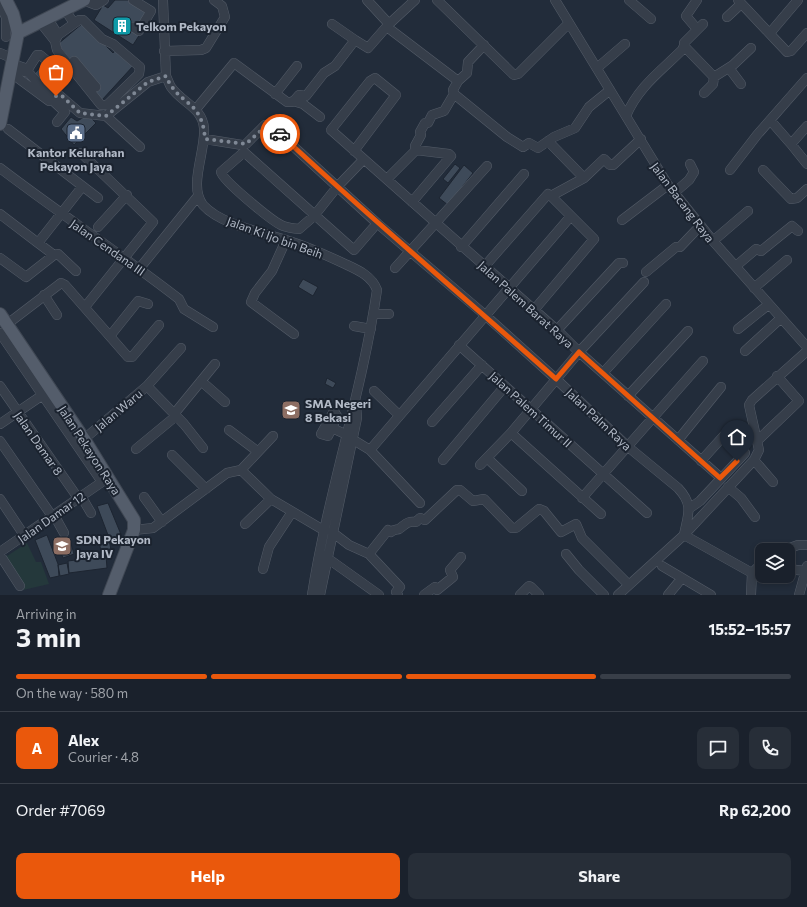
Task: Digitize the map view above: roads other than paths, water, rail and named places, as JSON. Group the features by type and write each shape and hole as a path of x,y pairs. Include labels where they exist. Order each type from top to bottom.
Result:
{"main road":[{"path":"4,126 18,33 13,14 6,0"},
{"path":"18,33 77,4"},
{"name":"Jalan Pekayon Raya","path":"2,324 47,392 84,439 131,512 134,520 134,530"},
{"path":"108,594 134,530"}],"street":[{"path":"77,22 77,4 96,5 104,0"},
{"path":"132,0 151,11 139,31 133,28"},
{"path":"139,269 198,196 196,185 205,139 204,126 196,109 171,87 166,76 163,0"},
{"path":"164,51 201,50 206,48 225,17 222,6 214,0"},
{"path":"367,0 388,26 458,81"},
{"path":"332,24 368,48 415,0"},
{"path":"438,0 513,74 517,75 569,23"},
{"name":"Jalan Bacang Raya","path":"555,0 641,139 651,160 668,185 700,226 736,266 780,319 807,347"},
{"path":"629,0 651,19"},
{"path":"626,116 632,101 641,90 684,46 684,43 700,27 686,16 697,0"},
{"path":"727,18 742,4 753,0"},
{"path":"770,33 798,0"},
{"path":"742,4 787,52 791,51 807,33"},
{"path":"0,5 6,17 6,37"},
{"path":"44,20 56,38 57,50 96,87"},
{"path":"56,38 77,22 85,21 102,39 113,44 140,67 139,74 107,105 101,104"},
{"path":"293,101 298,95 307,96 324,73 335,66 355,40"},
{"path":"597,68 625,44"},
{"path":"387,179 416,150 416,146 421,135 420,132 425,123 428,122 432,116 444,111 454,94 453,90 458,81 467,73 469,60 484,45"},
{"path":"684,46 714,77"},
{"path":"704,93 713,84 714,77 728,68 751,48"},
{"path":"0,53 46,99 52,100 66,112 57,122"},
{"path":"40,54 62,73 64,77 51,92 37,82 29,73 13,66 28,68 37,55 40,54"},
{"path":"74,61 101,104 101,109 93,100"},
{"path":"196,109 234,63 287,102 293,101 303,104 320,117"},
{"path":"275,94 297,66"},
{"path":"728,68 741,84"},
{"path":"106,116 148,82 166,76"},
{"path":"730,170 770,120 807,78"},
{"name":"Jalan Palem Barat Raya","path":"354,152 396,95 377,79 370,81 331,130 354,152 363,160 387,179 436,223 461,247 534,310 720,478"},
{"path":"454,94 507,137 523,147 530,143 538,148 560,134 575,128 589,107 610,90"},
{"path":"52,100 59,95 80,113 106,116 140,147"},
{"path":"770,120 807,164"},
{"name":"Jalan Palm Raya","path":"205,139 242,145 246,144 265,125 270,125 337,187 485,314 627,446 678,488 685,496 690,508"},
{"path":"4,126 98,198"},
{"path":"791,144 807,126"},
{"path":"484,267 548,194 551,196 584,178 604,159 610,165 613,165 641,139"},
{"path":"548,141 584,178"},
{"path":"412,202 451,156 449,154 416,150"},
{"path":"363,160 337,187 314,216 299,229 286,227 274,221 223,177 221,172 244,152 314,216 354,250 373,228"},
{"path":"81,153 153,222 85,307"},
{"path":"674,193 692,177 694,172 690,164"},
{"path":"395,268 487,166"},
{"name":"Jalan Cendana III","path":"0,168 179,299 184,309 213,327"},
{"path":"763,170 791,199 797,198 807,189"},
{"path":"461,247 524,174"},
{"path":"622,220 668,185"},
{"path":"38,243 82,187"},
{"path":"98,227 127,196"},
{"name":"Jalan Ki Ijo bin Beih","path":"198,196 203,204 217,216 248,229 286,240 348,266 372,280 377,290 374,314 356,399 358,418 349,437 323,555 312,595"},
{"path":"534,310 594,240 593,237 551,196"},
{"path":"713,241 748,211"},
{"path":"0,214 54,255 58,254 61,256 76,270"},
{"path":"370,450 508,287 571,216"},
{"path":"646,272 676,247 680,247 700,226"},
{"path":"736,266 756,249 761,251 766,249 792,226 798,231"},
{"path":"286,240 272,271 251,302 294,334"},
{"path":"0,258 26,277 54,255"},
{"path":"754,288 787,260"},
{"path":"556,330 619,264 623,263"},
{"path":"480,465 511,433 579,352 644,282"},
{"path":"0,424 47,392 4,345 2,324 60,283 65,285 85,307 125,355 132,357 159,325"},
{"path":"44,295 57,315"},
{"path":"110,336 138,301 148,304"},
{"path":"603,373 666,304"},
{"path":"738,329 768,305"},
{"path":"374,314 389,314"},
{"path":"745,351 780,319"},
{"path":"354,326 370,328"},
{"path":"628,396 688,330"},
{"name":"Jalan Palem Timur II","path":"459,345 647,513"},
{"path":"147,386 181,348"},
{"path":"618,595 628,584 684,535 754,460 759,452 749,405 752,400 777,376 807,351"},
{"path":"582,498 703,361"},
{"path":"136,449 175,415 215,364"},
{"path":"432,422 482,365"},
{"path":"757,441 803,398 777,376"},
{"path":"201,381 225,402"},
{"name":"Jalan Damar 8","path":"0,386 17,412 92,513"},
{"name":"Jalan Waru","path":"84,439 147,386 175,415 203,448"},
{"path":"443,460 505,386"},
{"path":"678,440 721,387"},
{"path":"374,391 399,415"},
{"name":"Jalan Damar 12","path":"0,554 24,535 102,482 47,392"},
{"path":"332,428 370,450 420,503"},
{"path":"229,430 257,451"},
{"path":"702,461 728,431"},
{"path":"511,433 601,514"},
{"path":"134,530 153,528 226,473 242,470 254,458 257,451 274,436"},
{"path":"0,441 64,533"},
{"path":"684,535 690,508 700,501 745,453"},
{"path":"172,455 206,489"},
{"path":"487,458 522,491"},
{"path":"754,460 773,482"},
{"path":"242,470 271,499 349,545 369,554 400,587 396,592 398,595"},
{"path":"728,487 741,498 755,517"},
{"path":"369,554 388,530 391,532 395,529 399,529 403,524 410,521 416,522 420,518 425,520 457,490 460,490 473,501 484,499 512,528 516,528 538,509 544,511 562,532 576,524 582,538 628,584"},
{"path":"144,497 162,522"},
{"path":"0,499 24,535"},
{"path":"245,524 271,499"},
{"path":"262,569 268,547 292,512"},
{"path":"684,535 752,573"},
{"path":"795,546 807,545"},
{"path":"0,554 20,586"},
{"path":"566,554 578,570 604,595"},
{"path":"323,555 379,595"},
{"name":"Jalan Ki Ijo bin Beih","path":"320,595 323,555"},
{"path":"424,595 435,587 439,592 453,577 450,570 461,557"},
{"path":"662,566 711,595"},
{"path":"795,569 806,568 798,595"},
{"path":"751,595 752,573 755,570"},
{"path":"668,595 682,578"},
{"path":"520,595 529,586 540,595"}],"place":[{"name":"Telkom Pekayon","path":"122,26"},
{"name":"Kantor Kelurahan Pekayon Jaya","path":"76,133"},
{"name":"SMA Negeri 8 Bekasi","path":"291,410"},
{"name":"SDN Pekayon Jaya IV","path":"62,546"}]}
